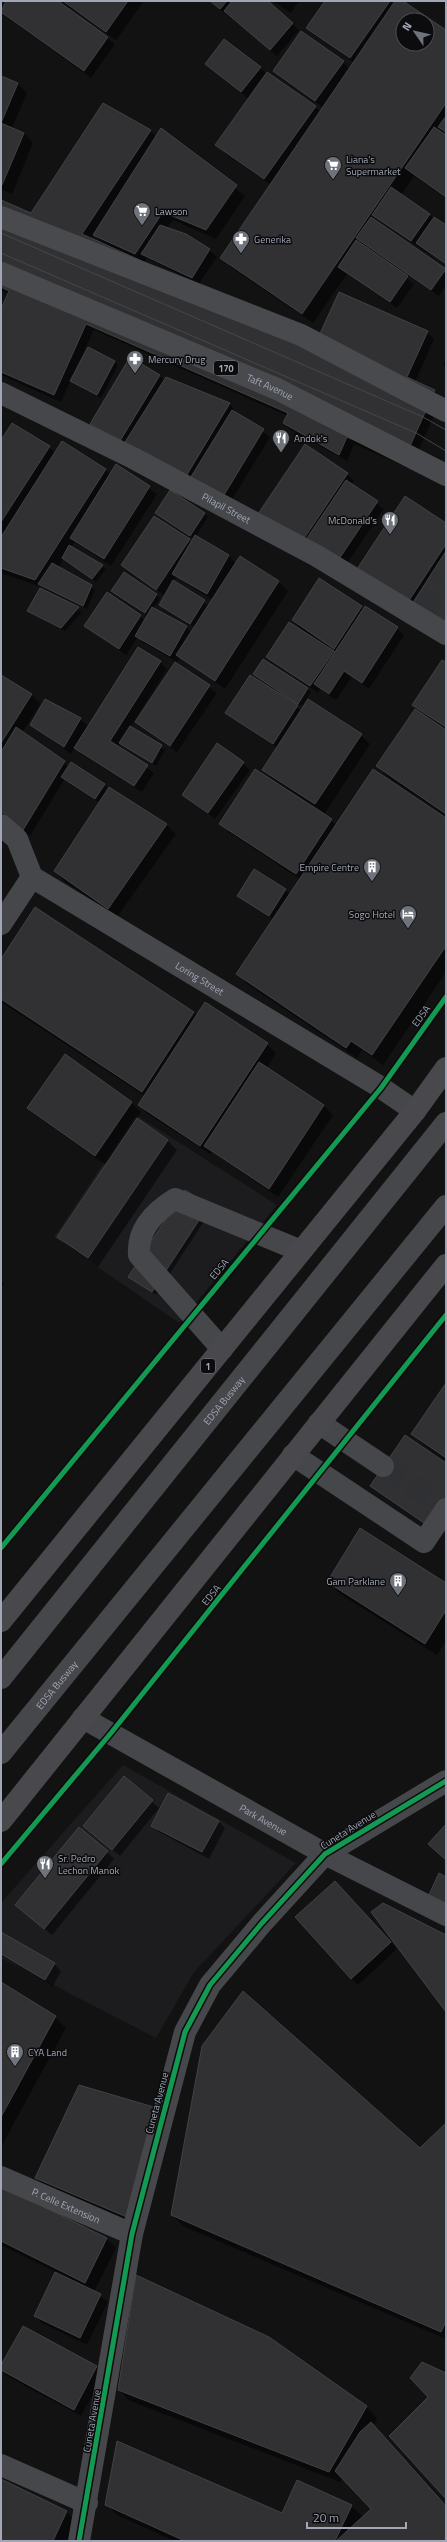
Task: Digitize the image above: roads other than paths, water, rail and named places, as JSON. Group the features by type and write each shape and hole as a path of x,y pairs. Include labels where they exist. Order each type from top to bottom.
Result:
{"highway":[{"name":"1","path":"1,1621 415,1111 446,1068"},
{"path":"1,1821 446,1265"}],"main road":[{"path":"1,217 301,335 446,411"},
{"name":"Taft Avenue","path":"1,273 277,389 446,474"}],"street":[{"name":"Pilapil Street","path":"1,393 133,458 317,556 421,615 446,634"},
{"path":"1,825 17,839 32,877 1,924"},
{"name":"Loring Street","path":"32,877 377,1085 415,1111"},
{"name":"EDSA Busway","path":"1,1678 446,1122"},
{"path":"222,1348 139,1255 138,1245 148,1223 156,1213 175,1199 301,1251"},
{"name":"EDSA Busway","path":"1,1753 446,1206"},
{"path":"319,1423 383,1466"},
{"path":"293,1455 424,1542 444,1507"},
{"name":"Park Avenue","path":"83,1718 325,1854 446,1915"},
{"name":"Cuneta Avenue","path":"79,2541 87,2503 132,2234 185,2032 210,1985 262,1923 325,1854 446,1781"},
{"name":"P. Celle Extension","path":"1,2177 132,2234"},
{"path":"1,2464 87,2503"}],"tunnel":[{"path":"423,612 446,576"},
{"path":"383,1466 441,1505"}],"tram line":[{"path":"1,233 423,417 446,430"},
{"path":"1,253 416,433 446,451"}],"place":[{"name":"Liana's Supermarket","path":"333,180"},
{"name":"Lawson","path":"142,226"},
{"name":"Generika","path":"241,254"},
{"name":"Mercury Drug","path":"135,374"},
{"name":"Andok's","path":"281,453"},
{"name":"McDonald's","path":"390,535"},
{"name":"Empire Centre","path":"372,882"},
{"name":"Sogo Hotel","path":"408,929"},
{"name":"Gam Parklane","path":"398,1596"},
{"name":"Sr. Pedro Lechon Manok","path":"45,1879"},
{"name":"CYA Land","path":"15,2067"}]}
